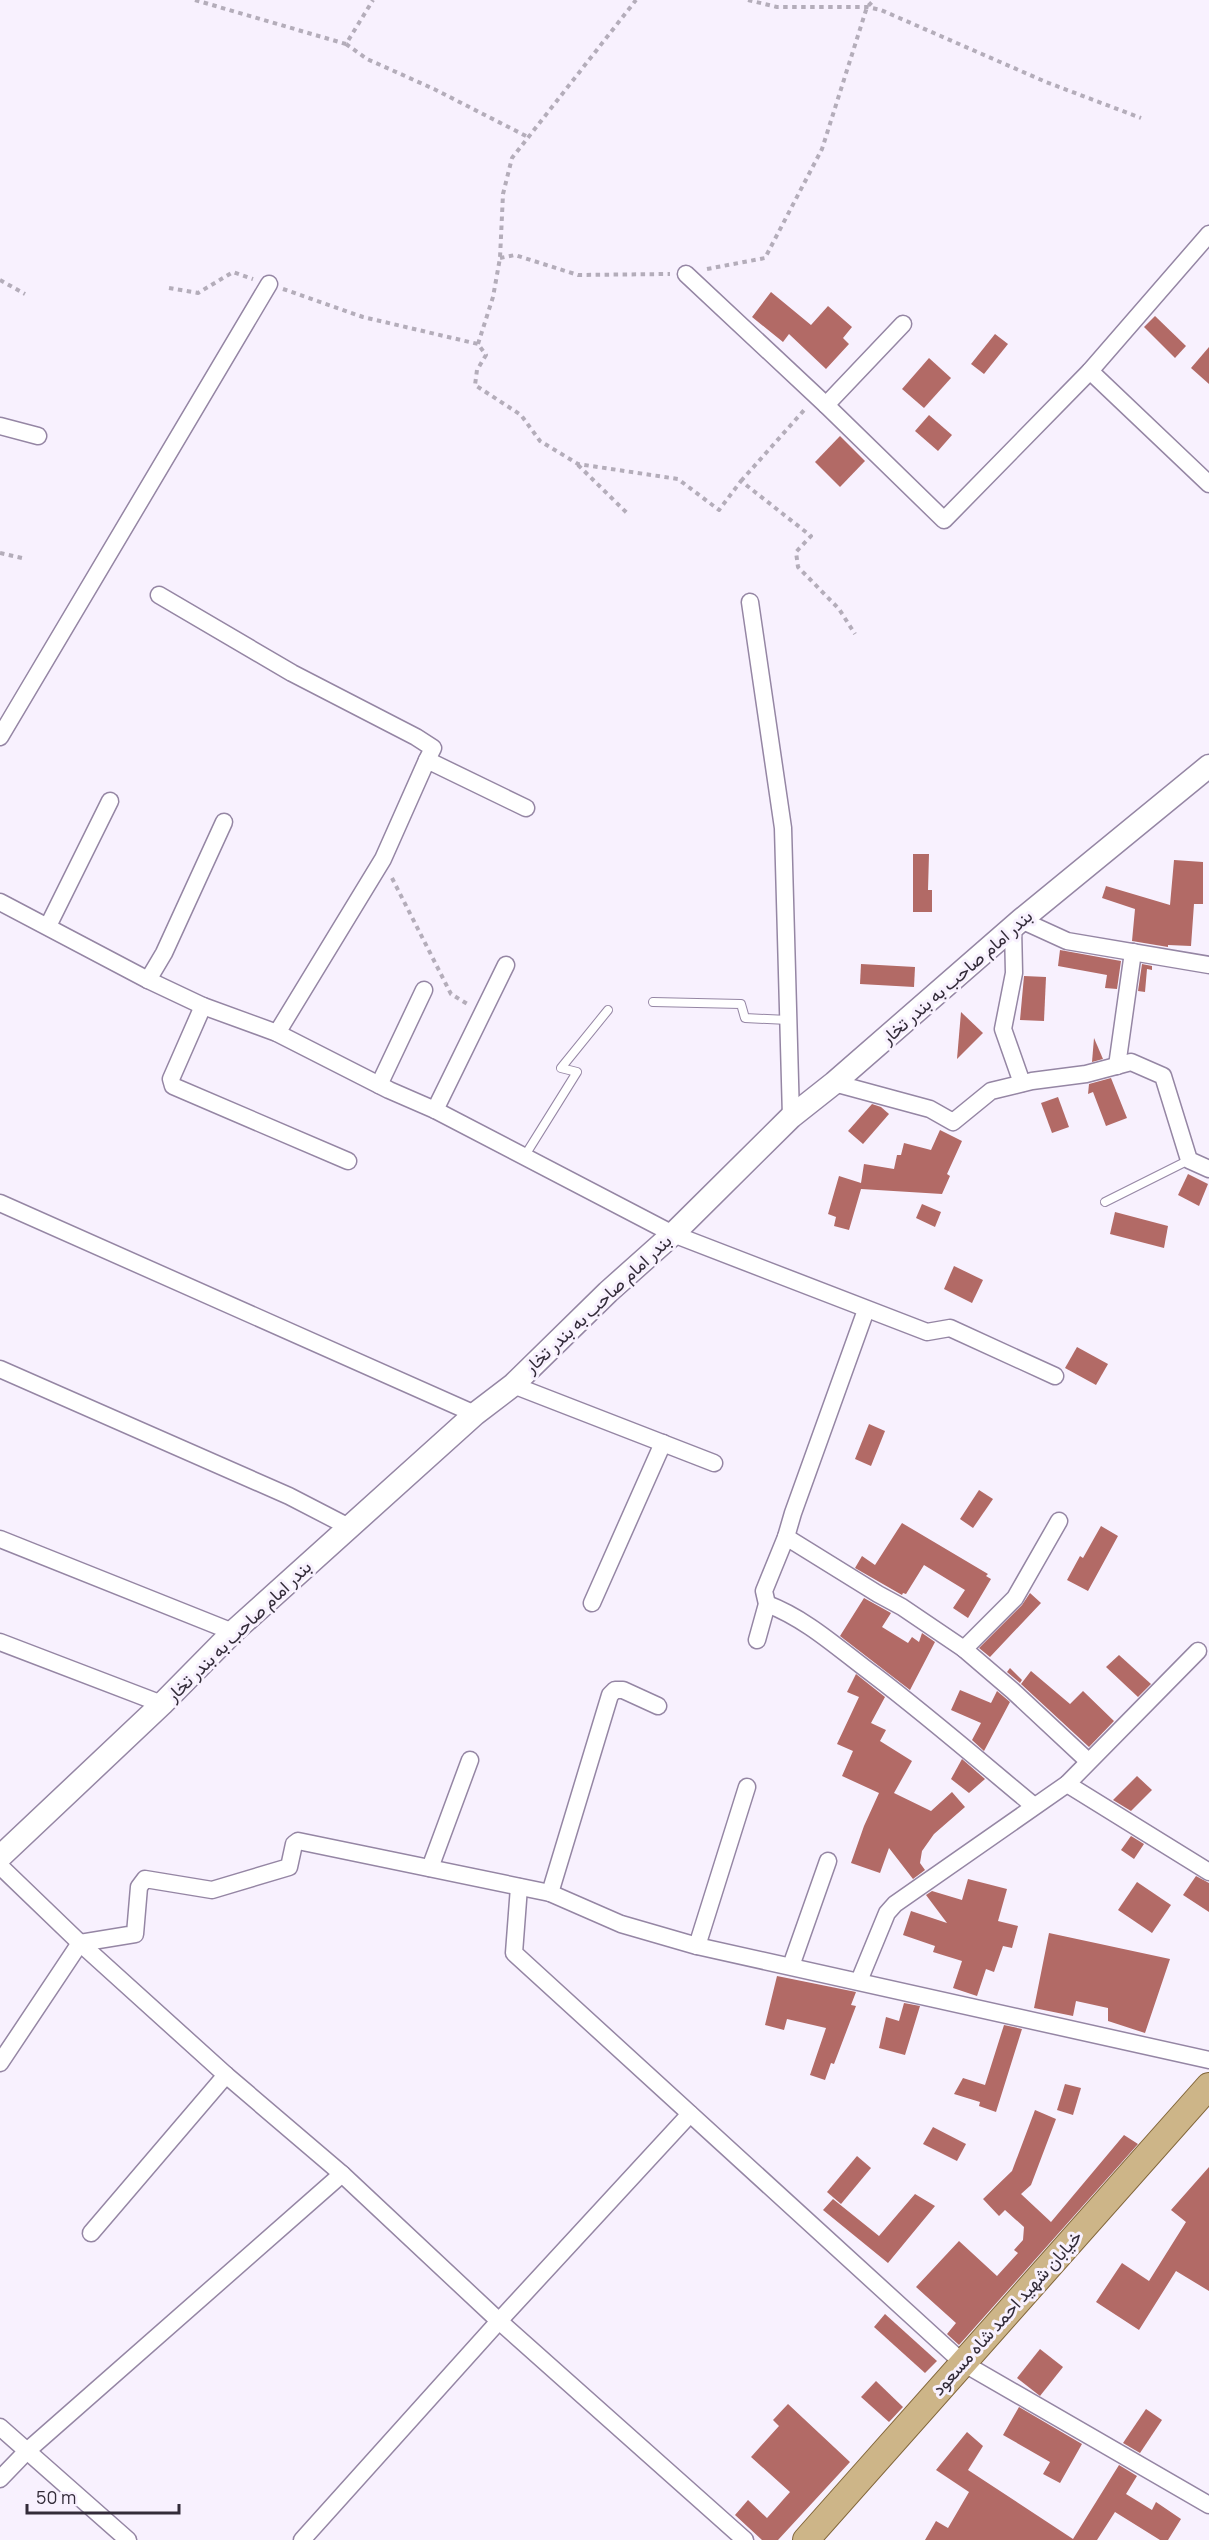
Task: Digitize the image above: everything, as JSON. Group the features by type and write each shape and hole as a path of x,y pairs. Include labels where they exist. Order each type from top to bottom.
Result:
{"main road":[{"name":"بندر امام صاحب به بندر تخار","path":"2,1854 162,1704 232,1632 475,1414 513,1385 791,1117 834,1083 1017,923 1209,766"},
{"name":"خیابان شهید احمد شاه مسعود","path":"806,2540 1209,2086"}],"street":[{"path":"686,274 822,401 944,520 1090,371 1209,234"},
{"path":"0,737 269,284"},
{"path":"822,401 903,324"},
{"path":"1090,371 1209,484"},
{"path":"0,426 38,436"},
{"path":"159,595 292,673 433,748 382,859 277,1033"},
{"path":"750,602 783,828 791,1117"},
{"path":"427,760 526,808"},
{"path":"48,926 111,801"},
{"path":"148,980 164,953 224,822"},
{"path":"0,902 148,980 203,1006 277,1033 435,1110 672,1234 927,1332 950,1328 1055,1376"},
{"path":"1022,1083 1003,1029 1014,973 1017,923 1067,941 1209,965"},
{"path":"1117,1066 1133,952"},
{"path":"435,1110 506,965"},
{"path":"379,1084 424,990"},
{"path":"203,1006 171,1079 173,1086 348,1161"},
{"path":"834,1083 930,1109 953,1122 991,1091 1022,1083 1086,1074 1131,1062 1163,1076 1189,1160 1209,1169"},
{"path":"0,1203 475,1414"},
{"path":"757,1640 767,1604 764,1591 786,1537 866,1310"},
{"path":"0,1369 289,1496 349,1527"},
{"path":"513,1385 714,1463"},
{"path":"592,1603 663,1443"},
{"path":"964,1649 1015,1598 1059,1521"},
{"path":"786,1537 903,1607 964,1649 1088,1761"},
{"path":"0,1539 232,1632"},
{"path":"767,1604 780,1609 826,1638 897,1691 1034,1806"},
{"path":"0,1642 162,1704"},
{"path":"859,1981 887,1913 895,1904 1067,1784 1198,1651"},
{"path":"550,1893 610,1695 615,1690 623,1690 658,1706"},
{"path":"430,1869 470,1760"},
{"path":"1067,1784 1209,1872"},
{"path":"697,1946 747,1787"},
{"path":"0,2063 80,1943 135,1934 138,1887 145,1880 212,1890 289,1867 294,1844 298,1841 550,1893 621,1924 697,1946 1209,2060"},
{"path":"2,1854 80,1943 226,2075 342,2174 499,2321 745,2540"},
{"path":"791,1966 828,1861"},
{"path":"519,1887 514,1953 963,2363 1209,2505"},
{"path":"91,2233 226,2075"},
{"path":"302,2540 499,2321 690,2114"},
{"path":"0,2479 27,2451 342,2174"},
{"path":"0,2427 128,2540"}],"lane":[{"path":"653,1002 741,1004 745,1018 788,1020"},
{"path":"524,1158 577,1072 561,1068 608,1010"},
{"path":"1105,1202 1189,1160"}],"path":[{"path":"195,0 346,44 367,59 434,89 528,137"},
{"path":"346,44 373,0"},
{"path":"478,344 493,297 500,258 503,194 512,158 636,0"},
{"path":"748,0 777,7 867,7 881,10 1046,82 1142,118"},
{"path":"500,258 514,255 578,275 686,274 765,258 822,149 867,7 874,0"},
{"path":"169,288 198,293 233,272 363,317 478,344 486,356 477,370 475,385 521,415 540,441 578,464 629,515"},
{"path":"0,280 25,294"},
{"path":"578,464 678,479 719,510 741,481 822,401"},
{"path":"741,481 811,536 796,552 798,567 839,609 855,634"},
{"path":"0,553 22,558"},
{"path":"382,859 451,994 483,1013"}],"building":[{"path":"771,292 811,325 828,306 852,327 843,338 849,344 826,369 789,334 783,342 752,317"},
{"path":"1155,316 1186,346 1175,358 1144,327"},
{"path":"995,334 1008,344 984,374 971,364"},
{"path":"1209,347 1209,384 1191,368"},
{"path":"929,358 951,378 924,408 902,389"},
{"path":"929,415 952,435 938,451 915,431"},
{"path":"840,436 865,461 840,487 815,462"},
{"path":"913,854 929,854 928,890 932,890 932,912 913,912"},
{"path":"1174,860 1203,862 1203,904 1194,904 1191,946 1168,945 1168,947 1132,941 1135,909 1102,898 1106,886 1170,905"},
{"path":"1060,950 1121,961 1117,989 1105,988 1107,975 1058,966"},
{"path":"861,964 915,967 914,987 860,984"},
{"path":"1142,964 1152,966 1152,970 1147,969 1145,992 1138,991"},
{"path":"1024,976 1046,977 1044,1021 1020,1020"},
{"path":"961,1012 983,1033 957,1059"},
{"path":"1094,1038 1103,1059 1092,1062"},
{"path":"1111,1078 1127,1118 1106,1126 1093,1092 1088,1094 1089,1084"},
{"path":"1058,1097 1069,1127 1052,1133 1041,1103"},
{"path":"872,1104 881,1107 889,1114 863,1144 848,1131"},
{"path":"940,1130 962,1141 947,1174 950,1176 942,1194 861,1189 849,1230 834,1226 836,1217 828,1214 839,1176 861,1183 864,1164 894,1169 897,1155 901,1155 904,1143 931,1150"},
{"path":"1188,1174 1208,1184 1199,1206 1178,1195"},
{"path":"922,1204 941,1212 935,1227 916,1218"},
{"path":"1115,1212 1168,1226 1164,1248 1110,1234"},
{"path":"954,1266 983,1280 972,1303 944,1289"},
{"path":"1077,1347 1108,1364 1096,1385 1065,1368"},
{"path":"869,1424 885,1431 871,1466 855,1459"},
{"path":"979,1490 993,1499 973,1528 960,1519"},
{"path":"902,1523 988,1574 986,1576 991,1579 968,1618 953,1608 965,1590 924,1565 906,1594 902,1595 855,1568 862,1556 875,1565"},
{"path":"1101,1526 1118,1536 1088,1591 1067,1580 1080,1556 1083,1558"},
{"path":"1030,1593 1041,1603 990,1657 979,1648 1022,1605"},
{"path":"864,1598 891,1613 882,1627 908,1643 912,1637 919,1642 922,1633 935,1642 910,1690 840,1636"},
{"path":"1119,1655 1151,1684 1138,1697 1106,1667"},
{"path":"1010,1668 1022,1680 1020,1683 1007,1672"},
{"path":"1031,1671 1070,1704 1083,1691 1114,1721 1089,1747 1021,1684"},
{"path":"856,1674 885,1697 871,1723 886,1730 880,1741 912,1761 894,1793 931,1811 952,1792 965,1807 934,1834 922,1851 920,1863 925,1870 913,1879 889,1848 880,1873 851,1863 879,1793 842,1776 853,1751 837,1744 859,1697 847,1692"},
{"path":"960,1690 991,1703 997,1691 1010,1702 984,1751 972,1740 981,1723 951,1710"},
{"path":"962,1759 985,1779 969,1793 951,1779"},
{"path":"1137,1776 1152,1790 1131,1811 1113,1800"},
{"path":"1131,1836 1144,1844 1134,1859 1121,1850"},
{"path":"1196,1876 1209,1883 1209,1912 1183,1895"},
{"path":"968,1879 1007,1889 998,1921 1018,1926 1012,1948 1003,1946 994,1972 986,1969 977,1996 953,1988 962,1961 933,1952 935,1946 903,1935 911,1911 947,1923 926,1895 932,1891 962,1900"},
{"path":"1137,1882 1171,1905 1152,1933 1118,1910"},
{"path":"1049,1933 1170,1959 1145,2033 1108,2021 1108,2008 1076,2001 1073,2016 1034,2008"},
{"path":"777,1976 856,1992 851,2005 856,2006 834,2064 831,2063 825,2080 810,2075 826,2028 787,2019 784,2030 765,2025"},
{"path":"904,2003 920,2006 905,2055 879,2048 886,2017 899,2021"},
{"path":"1004,2025 1022,2029 996,2112 979,2106 980,2102 954,2094 963,2078 985,2085"},
{"path":"1065,2084 1081,2088 1073,2115 1057,2110"},
{"path":"1035,2110 1056,2119 1031,2185 1021,2194 1051,2222 1124,2135 1138,2144 959,2345 947,2334 956,2323 916,2287 959,2241 997,2276 1018,2253 1014,2250 1023,2240 1024,2227 1005,2210 999,2216 983,2199 1012,2171"},
{"path":"933,2127 966,2144 957,2161 923,2144"},
{"path":"857,2156 871,2168 841,2204 827,2192"},
{"path":"1209,2167 1209,2291 1176,2271 1139,2330 1096,2302 1122,2263 1149,2281 1186,2222 1171,2210"},
{"path":"915,2194 935,2206 888,2263 823,2210 833,2199 879,2236"},
{"path":"885,2314 937,2361 925,2373 874,2327"},
{"path":"1040,2349 1063,2367 1040,2396 1017,2378"},
{"path":"876,2381 903,2407 889,2422 861,2397"},
{"path":"788,2404 850,2462 778,2540 762,2540 735,2515 748,2500 767,2518 790,2492 751,2457 779,2426 773,2420"},
{"path":"1019,2407 1082,2444 1060,2483 1043,2474 1050,2462 1003,2435"},
{"path":"1146,2409 1162,2420 1140,2453 1123,2443"},
{"path":"967,2432 983,2446 968,2470 1073,2539 1119,2465 1137,2476 1126,2494 1152,2510 1156,2502 1181,2519 1168,2540 1160,2540 1115,2512 1097,2540 925,2540 936,2521 948,2528 969,2492 936,2470"}]}
